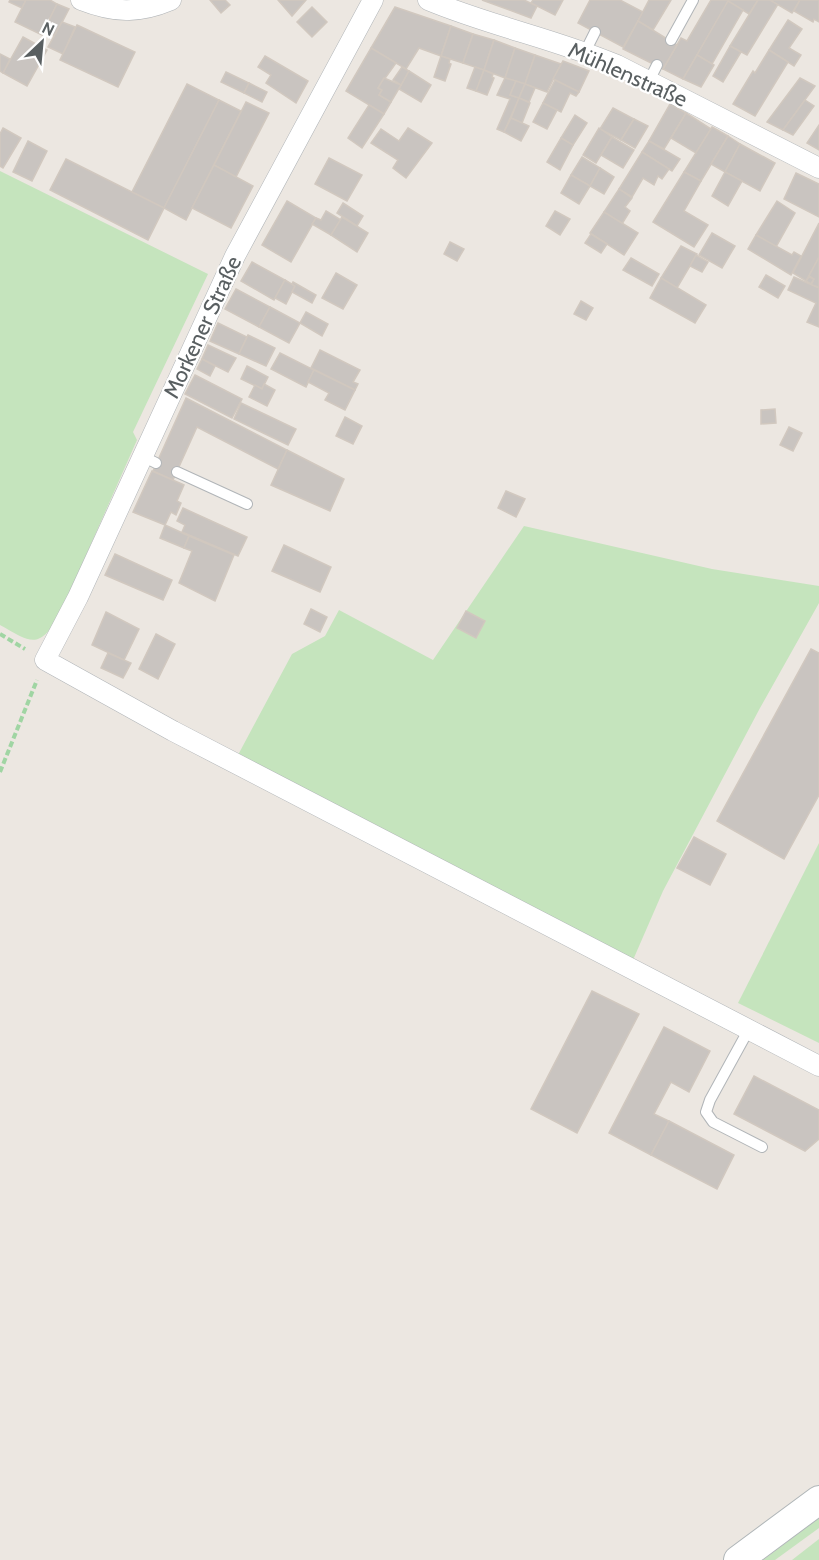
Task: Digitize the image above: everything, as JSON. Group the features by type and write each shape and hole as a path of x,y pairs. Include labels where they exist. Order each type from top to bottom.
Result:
{"main road":[{"path":"738,1560 819,1500"}],"street":[{"path":"81,0 119,11 139,10 171,0"},
{"name":"Morkener Straße","path":"45,660 149,459 235,256 373,0"},
{"name":"Mühlenstraße","path":"429,0 502,26 653,73 819,168"},
{"path":"45,660 173,731 819,1066"}],"lane":[{"path":"671,40 693,0"},
{"path":"585,52 595,32"},
{"path":"177,472 247,504"},
{"path":"750,1029 710,1100 706,1112 713,1122 762,1147"}],"path":[{"path":"0,634 45,660 0,772"}],"green space":[{"path":"0,171 208,274 133,432 137,440 60,614 46,633 34,640 20,636 0,625"},
{"path":"524,526 712,569 819,586 819,603 760,708 663,891 633,960 238,755 292,654 325,636 339,610 433,660"},
{"path":"819,843 819,1043 738,1003"},
{"path":"819,1518 819,1528 775,1560 763,1560"},
{"path":"819,1539 819,1560 792,1560"}],"building":[{"path":"10,0 26,0 22,8 9,2"},
{"path":"26,0 50,0 57,4 42,35 15,22"},
{"path":"210,0 225,0 230,5 221,13"},
{"path":"278,0 306,0 292,16"},
{"path":"482,0 524,0 537,6 531,18"},
{"path":"533,0 563,0 555,15 531,3"},
{"path":"590,0 620,0 643,12 623,47 578,23"},
{"path":"649,0 671,0 653,30 638,21"},
{"path":"711,0 729,0 683,79 663,69 681,38 687,41"},
{"path":"729,0 758,0 749,14"},
{"path":"758,0 770,0 778,4 747,55 730,46"},
{"path":"770,0 800,0 792,13"},
{"path":"800,0 819,0 819,22 814,19 813,22 794,11"},
{"path":"728,1 743,10 712,64 697,55"},
{"path":"57,4 69,9 55,36 44,30"},
{"path":"312,7 327,22 312,37 297,22"},
{"path":"395,7 451,26 441,56 419,48 406,69 371,48"},
{"path":"788,20 802,29 789,48 801,55 794,66 769,50"},
{"path":"638,21 677,45 663,69 623,49"},
{"path":"62,22 75,27 63,54 48,47"},
{"path":"77,25 135,52 118,87 60,60"},
{"path":"451,26 473,34 463,63 441,56"},
{"path":"473,34 494,40 484,70 463,63"},
{"path":"23,37 47,50 27,86 3,73"},
{"path":"494,40 515,48 505,78 484,70"},
{"path":"730,46 741,52 723,82 713,76"},
{"path":"371,48 396,63 378,88 382,90 379,95 391,102 384,114 346,91"},
{"path":"515,48 535,55 525,84 505,78"},
{"path":"769,50 788,62 755,116 733,104"},
{"path":"0,54 10,59 3,73 0,71"},
{"path":"535,55 561,64 547,92 525,84"},
{"path":"697,55 714,65 701,87 683,79"},
{"path":"265,56 308,81 296,103 266,83 271,75 258,67"},
{"path":"441,56 450,59 451,64 445,81 434,77"},
{"path":"563,61 589,71 579,92 553,79"},
{"path":"402,67 409,71 401,85 393,80"},
{"path":"475,67 484,70 476,91 467,88"},
{"path":"484,70 493,74 494,78 487,95 476,91"},
{"path":"409,71 431,85 421,102 399,89"},
{"path":"226,72 249,83 244,93 221,82"},
{"path":"384,78 401,85 391,102 379,95 382,90 378,88"},
{"path":"505,78 516,81 510,95 519,98 504,132 497,129 510,99 497,95"},
{"path":"800,78 815,86 783,130 767,122"},
{"path":"555,80 579,92 576,96 570,93 561,112 543,103"},
{"path":"516,81 525,84 519,98 510,95"},
{"path":"249,83 267,92 262,102 244,93"},
{"path":"187,84 219,100 164,208 132,192"},
{"path":"525,84 535,88 529,102 519,98"},
{"path":"519,98 530,103 522,123 511,118"},
{"path":"219,100 241,111 186,220 164,208"},
{"path":"805,100 814,106 793,135 783,130"},
{"path":"246,102 269,113 236,177 214,165"},
{"path":"543,103 557,110 547,129 533,122"},
{"path":"670,104 686,113 664,149 649,141"},
{"path":"369,105 384,114 362,148 348,138"},
{"path":"613,108 634,119 621,140 600,129"},
{"path":"686,113 711,129 696,153 671,138"},
{"path":"575,115 587,123 573,145 561,138"},
{"path":"511,118 529,126 521,141 504,132"},
{"path":"634,119 648,126 635,148 621,140"},
{"path":"819,125 819,150 807,143"},
{"path":"712,127 728,136 701,181 684,172"},
{"path":"3,128 21,138 3,168 0,166 0,134"},
{"path":"408,128 432,143 406,178 393,168 398,160 371,143 381,129 399,141"},
{"path":"599,128 612,137 596,163 583,155"},
{"path":"728,136 740,144 725,172 711,164"},
{"path":"612,137 634,150 623,168 601,155"},
{"path":"561,138 573,145 560,170 547,162"},
{"path":"28,141 47,151 32,181 13,172"},
{"path":"649,141 680,159 672,171 642,152"},
{"path":"740,144 775,163 760,191 725,172"},
{"path":"642,152 669,169 662,179 658,176 654,185 643,178 632,197 619,189"},
{"path":"582,157 600,168 590,186 571,175"},
{"path":"329,158 362,175 347,201 315,184"},
{"path":"66,159 164,208 148,240 50,190"},
{"path":"214,165 253,186 231,228 192,208"},
{"path":"600,168 614,177 604,194 590,186"},
{"path":"684,172 701,181 684,211 708,225 694,247 653,222"},
{"path":"725,172 742,181 728,206 712,196"},
{"path":"796,173 819,184 819,217 784,199"},
{"path":"571,175 590,186 579,204 561,193"},
{"path":"619,189 632,198 625,207 630,211 622,224 604,212"},
{"path":"287,201 316,218 291,262 262,245"},
{"path":"777,201 795,213 776,247 756,235"},
{"path":"343,203 363,216 357,226 337,213"},
{"path":"326,211 341,220 331,235 312,224 316,218 321,220"},
{"path":"555,211 570,219 560,235 546,226"},
{"path":"604,212 638,233 624,255 590,233"},
{"path":"342,217 368,233 357,252 331,235"},
{"path":"819,223 819,257 806,281 793,273"},
{"path":"712,233 735,246 722,268 699,255"},
{"path":"591,234 607,244 601,253 585,243"},
{"path":"756,235 792,255 794,252 801,256 791,275 748,249"},
{"path":"450,242 464,249 457,261 444,254"},
{"path":"681,246 697,254 677,288 661,278"},
{"path":"696,255 708,262 702,272 690,266"},
{"path":"819,257 819,287 811,285 814,279 809,276"},
{"path":"631,258 659,274 652,286 623,270"},
{"path":"252,262 285,280 274,300 241,281"},
{"path":"336,273 357,285 343,309 322,298"},
{"path":"766,275 785,286 778,298 759,287"},
{"path":"794,277 819,288 819,327 807,322 816,303 788,290"},
{"path":"809,277 814,279 811,284 806,281"},
{"path":"661,278 706,305 695,323 650,298"},
{"path":"285,280 295,286 286,304 275,298"},
{"path":"293,282 316,295 312,303 292,292 295,286"},
{"path":"236,289 270,307 259,327 225,309"},
{"path":"581,301 593,308 586,320 574,314"},
{"path":"270,307 300,323 289,343 259,327"},
{"path":"306,312 328,324 322,336 300,323"},
{"path":"218,323 247,337 239,354 210,341"},
{"path":"248,335 275,348 266,366 239,354"},
{"path":"208,345 236,358 228,372 202,359"},
{"path":"320,350 360,370 353,382 358,384 355,390 311,368"},
{"path":"280,353 314,370 306,387 271,369"},
{"path":"202,359 215,366 210,376 197,369"},
{"path":"247,366 268,377 262,389 241,379"},
{"path":"314,370 355,390 345,410 325,400 329,393 308,382"},
{"path":"195,375 242,399 232,418 185,394"},
{"path":"264,384 275,390 267,406 249,397 255,385 262,389"},
{"path":"186,398 287,450 278,469 197,427 173,480 153,471"},
{"path":"241,403 296,429 288,445 234,419"},
{"path":"775,409 776,423 761,424 761,410"},
{"path":"345,417 362,426 353,444 336,436"},
{"path":"789,427 802,433 793,451 780,445"},
{"path":"287,450 344,479 330,511 271,485"},
{"path":"152,471 184,485 177,501 181,503 176,515 171,512 165,525 133,512"},
{"path":"506,491 525,499 516,517 498,508"},
{"path":"183,508 247,537 238,556 182,532 185,525 177,521"},
{"path":"165,525 189,536 184,548 160,538"},
{"path":"189,536 234,555 215,601 179,583 192,551 184,548"},
{"path":"284,545 331,567 320,592 272,571"},
{"path":"115,554 172,580 163,600 105,575"},
{"path":"311,609 327,617 320,632 304,624"},
{"path":"466,611 485,621 476,638 457,628"},
{"path":"106,612 139,629 124,660 92,645"},
{"path":"156,634 175,644 158,679 139,669"},
{"path":"811,649 819,653 819,795 784,859 717,821"},
{"path":"108,653 131,663 123,678 101,668"},
{"path":"694,837 726,854 710,885 677,868"},
{"path":"592,991 639,1014 577,1133 531,1109"},
{"path":"664,1027 710,1051 689,1092 671,1082 654,1114 669,1121 651,1155 609,1133"},
{"path":"754,1076 819,1110 819,1139 805,1151 734,1114"},
{"path":"669,1121 734,1155 717,1189 651,1155"}]}
